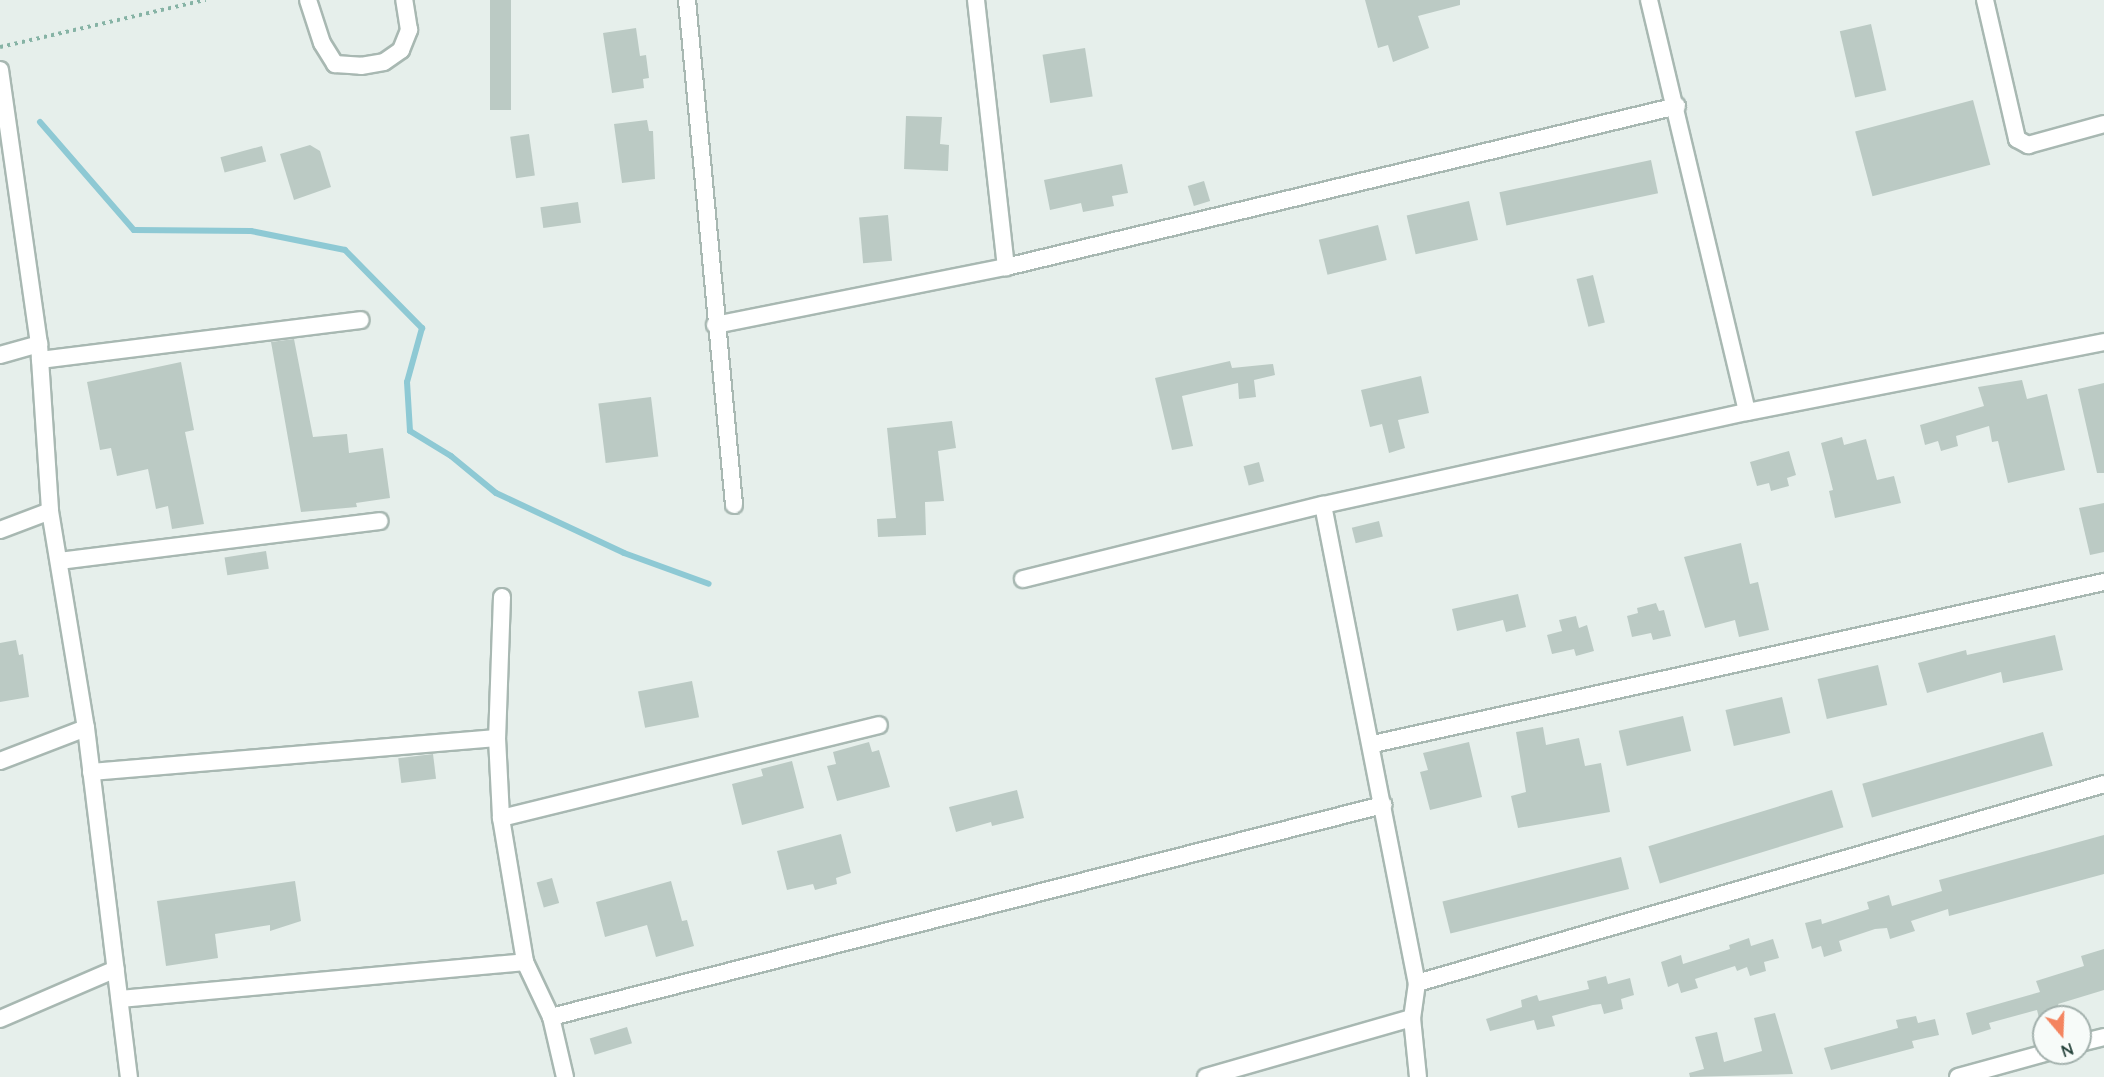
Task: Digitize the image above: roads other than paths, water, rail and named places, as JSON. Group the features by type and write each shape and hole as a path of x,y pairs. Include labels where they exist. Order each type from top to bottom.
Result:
{"street":[{"path":"308,0 322,43 335,64 361,66 384,62 401,50 409,30 404,0"},
{"path":"687,0 715,325 734,505"},
{"path":"976,0 1006,267"},
{"path":"1649,0 1677,106 1748,412"},
{"path":"1985,0 2017,139 2028,145 2104,124"},
{"path":"0,70 5,153 39,352 50,510 86,728 129,1077"},
{"path":"715,325 1006,267 1677,106"},
{"path":"0,355 361,320"},
{"path":"1023,579 1323,505 1748,412 2104,342"},
{"path":"1323,505 1373,744 1417,983 1412,1018 1418,1077"},
{"path":"0,530 50,510"},
{"path":"59,561 380,521"},
{"path":"1373,744 2104,582"},
{"path":"502,597 497,738 501,818 525,962 551,1017 565,1077"},
{"path":"501,818 879,725"},
{"path":"0,762 86,728"},
{"path":"91,772 497,738"},
{"path":"1417,983 2104,784"},
{"path":"551,1017 1383,805"},
{"path":"120,999 525,962"},
{"path":"0,1019 116,969"},
{"path":"1206,1077 1412,1018"},
{"path":"1958,1077 2032,1057"}],"waterway":[{"path":"40,122 134,230 251,231 345,250 422,328 407,382 410,431 451,456 496,493 624,553 709,584"}]}
